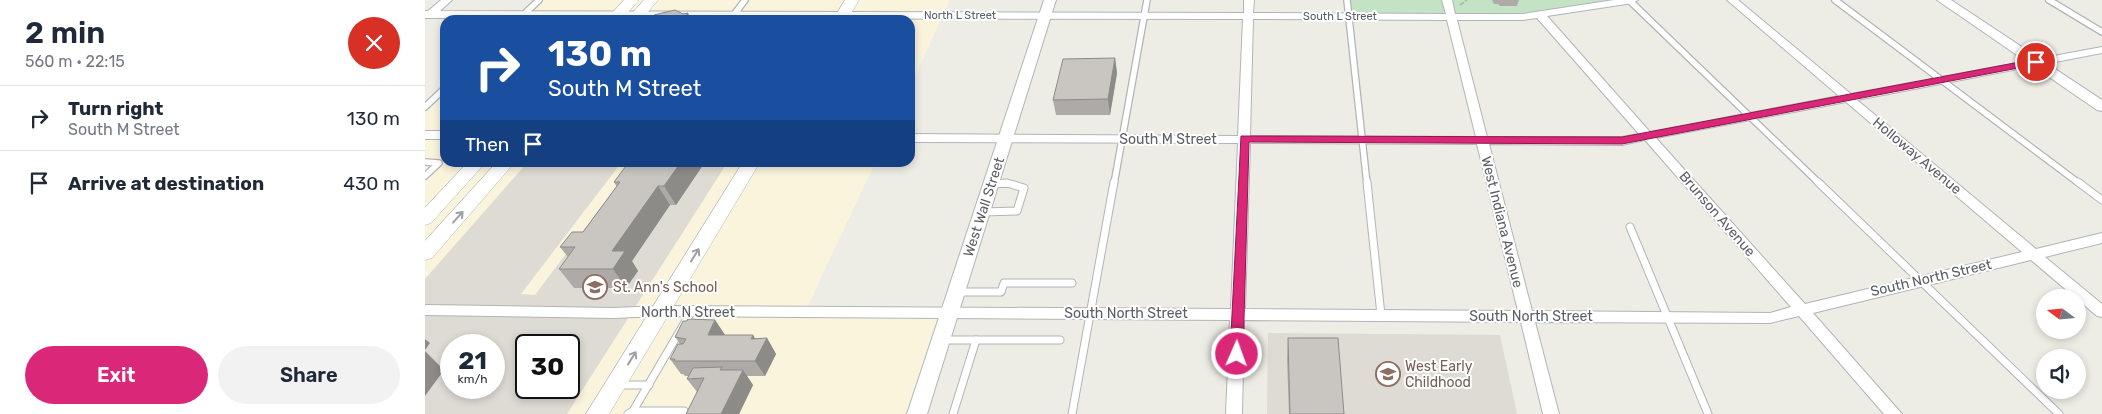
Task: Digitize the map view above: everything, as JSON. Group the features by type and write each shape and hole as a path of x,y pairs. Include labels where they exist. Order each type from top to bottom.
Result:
{"main road":[{"path":"618,15 633,0"},
{"path":"638,15 651,0"},
{"path":"843,15 852,0"},
{"path":"425,219 473,167"},
{"path":"425,253 502,167"},
{"path":"597,414 749,167"}],"street":[{"path":"427,15 447,0"},
{"path":"1234,414 1249,0"},
{"name":"West Indiana Avenue","path":"1447,0 1551,414"},
{"name":"South L Street","path":"1048,8 1144,15 1540,15 1631,0"},
{"name":"Holloway Avenue","path":"1732,0 2102,312"},
{"path":"1943,0 2102,107"},
{"name":"North L Street","path":"888,15 1048,8"},
{"name":"West Wall Street","path":"917,414 1048,8"},
{"name":"North L Street","path":"427,15 440,15"},
{"name":"Brunson Avenue","path":"1540,15 1893,414"},
{"name":"South M Street","path":"915,138 1622,141 2102,50"},
{"path":"425,135 440,135"},
{"name":"South North Street","path":"951,312 1771,318 2102,238"},
{"name":"North N Street","path":"425,310 613,313 661,311 951,312"}],"lane":[{"path":"523,15 539,0"},
{"path":"734,15 745,0"},
{"path":"1072,414 1147,0"},
{"path":"1347,0 1381,315"},
{"path":"1631,0 2059,414"},
{"path":"1835,0 2102,200"},
{"path":"2049,0 2102,32"},
{"path":"425,107 440,93"},
{"path":"425,162 439,162 425,176"},
{"path":"983,212 1017,211 1024,188 1007,183 992,184"},
{"path":"1630,228 1708,414"},
{"path":"957,292 1001,292 1004,283 1072,283"},
{"path":"631,412 649,385 691,312"},
{"path":"942,340 1060,340"},
{"path":"953,414 977,340"},
{"path":"615,385 649,385"},
{"path":"631,412 684,410 682,414"}],"shaded area":[{"path":"540,0 950,0 915,76 915,15 524,15"},
{"path":"440,94 440,167 873,167 805,312 950,313 917,414 425,414 425,107"},
{"name":"St. Ann's School","path":"523,167 618,167 521,294 535,295 631,167 724,167 580,394 580,334 515,334 515,399 577,399 567,414 425,414 425,279"},
{"name":"West Early Childhood","path":"1268,333 1500,335 1517,414 1267,414"}],"green space":[{"path":"1346,0 1611,0 1522,14 1455,13 1348,16"}],"building":[{"path":"675,10 683,14 688,13 687,15 654,15"},
{"path":"1115,58 1108,99 1053,100 1063,59"},
{"path":"625,167 677,167 664,186 658,186 612,251 625,251 613,269 559,269 575,247 560,247 572,232 583,232 620,182 614,182"},
{"path":"688,319 715,320 708,335 753,335 751,339 767,338 755,361 674,361 675,359 670,359 678,344 683,344 686,339 675,337 683,321"},
{"path":"1288,338 1338,338 1344,414 1290,414"},
{"path":"722,367 720,370 743,370 721,414 686,414 704,378 687,379 693,368"}],"place":[{"name":"St. Ann's School","path":"595,287"},
{"name":"West Early Childhood","path":"1388,374"}],"route":[{"path":"1237,354 1244,139 1622,141 2036,62"}]}
